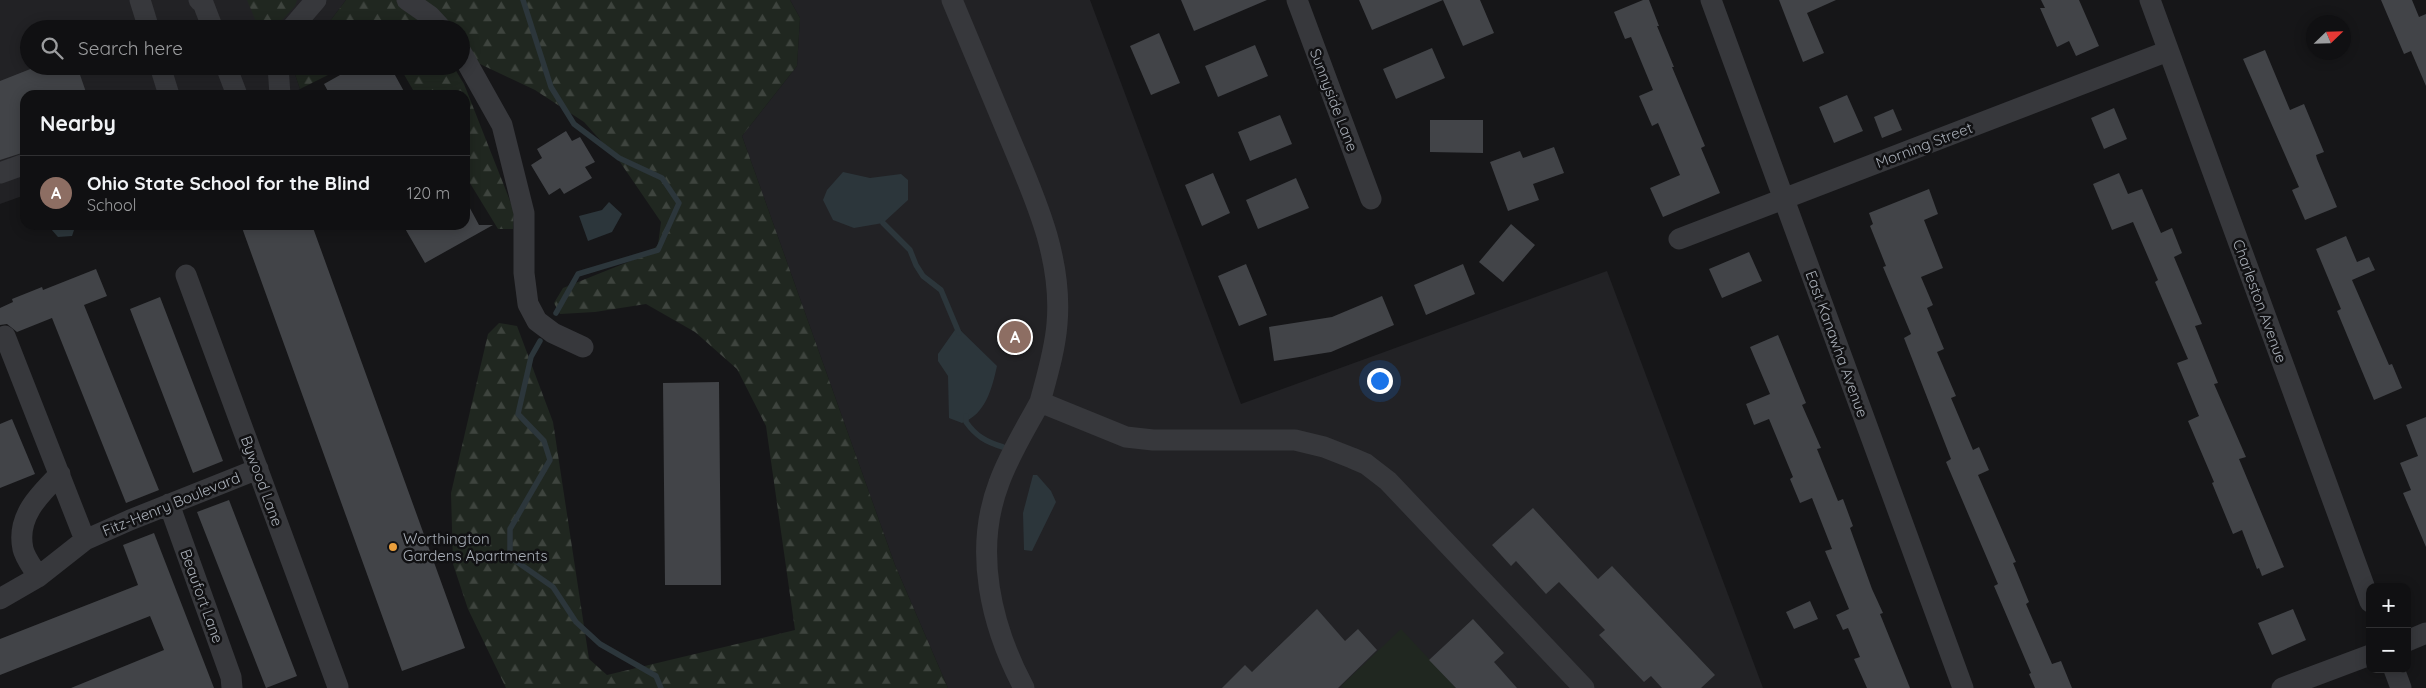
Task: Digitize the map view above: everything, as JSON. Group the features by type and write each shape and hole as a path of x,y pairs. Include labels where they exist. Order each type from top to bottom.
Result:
{"street":[{"path":"199,0 203,3 210,20"},
{"path":"299,20 316,0"},
{"path":"407,0 434,20"},
{"path":"952,0 1035,199 1050,244 1056,284 1057,323 1051,364 1040,402 998,483 988,526 987,576 996,617 1013,668 1024,688"},
{"name":"Sunnyside Lane","path":"1296,0 1372,199"},
{"name":"East Kanawha Avenue","path":"1711,0 1963,688"},
{"name":"Charleston Avenue","path":"2150,0 2366,591"},
{"path":"147,2 148,20"},
{"name":"Morning Street","path":"1679,239 2168,51"},
{"path":"470,68 502,125 524,213 524,273 528,304 537,321 553,333 583,347"},
{"path":"163,75 167,90"},
{"path":"229,75 235,90"},
{"path":"279,75 280,90"},
{"path":"0,173 20,166"},
{"name":"Bywood Lane","path":"186,275 338,687"},
{"name":"Fitz-Henry Boulevard","path":"6,336 85,540"},
{"path":"1040,402 1126,437 1153,440 1295,440 1324,447 1366,464 1388,481 1584,688"},
{"name":"Fitz-Henry Boulevard","path":"0,599 38,577 85,540 258,469"},
{"path":"38,577 23,550 23,525 33,502 60,474"},
{"name":"Beaufort Lane","path":"169,504 230,677 232,688"},
{"path":"2411,639 2426,633"},
{"path":"2282,688 2366,656"},
{"path":"2395,673 2401,688"}],"shaded area":[{"path":"0,0 346,0 331,20 20,20 20,75 295,75 300,89 20,90 20,197 0,204"},
{"path":"790,0 1090,0 1241,404 1607,271 1763,688 948,688 895,565 742,136 797,66 800,18"},
{"path":"843,172 870,178 901,174 908,180 908,200 883,223 854,228 833,220 823,200 827,190"},
{"path":"609,202 622,214 612,232 588,241 579,216 602,210"},
{"path":"52,230 74,230 72,236 58,237"},
{"path":"957,327 997,366 987,399 977,413 962,423 949,418 948,376 938,361 938,354"},
{"path":"1033,475 1037,475 1051,491 1056,502 1032,551 1024,550 1023,513"}],"green space":[{"path":"247,0 297,0 295,6 282,20 255,20"},
{"path":"346,0 790,0 800,18 797,66 742,136 895,565 948,688 506,688 468,609 453,564 451,493 488,334 499,323 517,326 553,422 589,659 607,675 795,630 766,426 737,369 695,332 646,304 595,312 560,314 554,303 563,288 648,254 658,245 661,222 620,162 584,122 535,90 470,59 470,20 331,20"},
{"path":"295,75 328,75 300,89"},
{"path":"404,75 458,75 466,90 413,90"},
{"path":"470,99 514,211 513,229 498,229 470,183"},
{"path":"1401,629 1456,688 1343,688 1341,686"}],"building":[{"path":"1181,0 1267,0 1194,31"},
{"path":"1359,0 1443,0 1372,30"},
{"path":"1443,0 1480,0 1494,33 1463,46"},
{"path":"1643,0 1649,0 1659,26 1657,26 1674,67 1672,67 1705,146 1701,148 1720,193 1663,217 1650,188 1680,175 1658,123 1652,126 1639,96 1653,90 1631,37 1625,39 1614,12"},
{"path":"1779,0 1836,0 1807,13 1824,53 1803,62"},
{"path":"2041,0 2079,0 2099,46 2076,56 2069,41 2057,47 2040,8 2045,8"},
{"path":"2381,0 2412,0 2419,17 2426,14 2426,86 2411,51 2404,54"},
{"path":"1159,33 1180,83 1151,95 1130,46"},
{"path":"1255,45 1268,76 1218,97 1205,66"},
{"path":"1432,48 1445,78 1396,99 1383,69"},
{"path":"2265,50 2290,110 2304,104 2324,152 2316,155 2317,159 2337,207 2305,220 2292,190 2299,187 2243,59"},
{"path":"20,73 20,75 80,75 85,90 20,90 20,154 0,160 0,81"},
{"path":"340,75 395,75 403,90 327,90 324,84"},
{"path":"1847,95 1863,131 1834,143 1819,107"},
{"path":"2114,108 2127,139 2104,149 2091,118"},
{"path":"1893,109 1902,130 1882,138 1874,117"},
{"path":"1280,115 1292,144 1250,161 1238,132"},
{"path":"1430,120 1483,120 1483,153 1430,152"},
{"path":"566,131 572,141 580,137 595,162 585,167 592,178 564,194 560,188 549,195 531,165 542,158 537,149"},
{"path":"1554,147 1564,173 1533,184 1539,200 1508,211 1490,162 1520,151 1523,158"},
{"path":"1213,173 1230,213 1202,226 1185,185"},
{"path":"2119,173 2128,194 2142,189 2161,233 2172,228 2182,253 2174,257 2202,324 2195,326 2218,383 2214,384 2246,457 2239,459 2284,567 2262,576 2259,568 2257,569 2242,530 2233,534 2212,483 2214,482 2188,421 2199,416 2177,363 2188,359 2155,282 2158,280 2133,222 2112,230 2093,184"},
{"path":"1296,178 1309,208 1258,229 1246,200"},
{"path":"1929,189 1938,214 1924,220 1943,268 1921,277 1933,305 1927,308 1944,349 1937,352 1956,396 1951,398 1973,450 1979,447 1989,470 1978,475 2016,562 2013,563 2029,602 2026,604 2052,664 2061,661 2072,688 2035,688 2029,674 2031,673 1994,586 1998,584 1946,462 1951,459 1904,338 1911,334 1883,267 1886,266 1870,226 1873,224 1869,213"},
{"path":"470,208 479,225 493,225 425,263 406,230 470,230"},
{"path":"1511,224 1535,245 1503,282 1479,262"},
{"path":"243,230 314,230 465,648 402,671"},
{"path":"2346,236 2357,262 2369,257 2375,270 2352,280 2389,365 2392,364 2402,388 2374,400 2337,311 2341,309 2316,249"},
{"path":"1749,252 1762,281 1722,298 1709,269"},
{"path":"1246,264 1267,315 1239,326 1218,276"},
{"path":"1463,264 1475,294 1426,315 1414,285"},
{"path":"96,269 107,296 84,305 159,490 126,503 52,318 17,332 7,324 0,325 0,308 13,302 12,299 42,287 43,290"},
{"path":"1382,296 1394,325 1331,352 1274,361 1269,327 1332,317"},
{"path":"160,297 223,461 193,473 130,309"},
{"path":"1778,335 1806,403 1802,405 1821,448 1817,449 1838,501 1843,499 1853,526 1850,528 1872,589 1883,613 1880,614 1910,688 1867,688 1854,659 1860,657 1848,628 1843,630 1836,615 1849,609 1825,551 1832,549 1812,498 1800,503 1790,479 1793,477 1769,419 1754,425 1746,404 1770,394 1750,347"},
{"path":"719,382 721,585 665,585 663,383"},
{"path":"2426,417 2426,547 2403,493 2411,490 2400,463 2418,456 2406,425"},
{"path":"12,419 35,474 0,488 0,424"},
{"path":"229,500 297,676 266,688 197,512"},
{"path":"1533,508 1598,579 1612,566 1715,675 1701,688 1662,688 1651,676 1644,682 1599,635 1605,630 1559,582 1546,594 1516,561 1511,566 1492,545"},
{"path":"154,533 214,688 71,688 164,650 150,616 0,675 0,639 138,585 123,545"},
{"path":"1810,601 1818,619 1794,629 1786,612"},
{"path":"1317,609 1345,641 1358,629 1377,650 1338,688 1222,688 1245,665 1252,672"},
{"path":"2293,609 2306,640 2272,655 2258,623"},
{"path":"1473,619 1504,653 1494,662 1517,688 1456,688 1429,660"}],"waterway":[{"path":"523,0 551,87 574,124 619,158 662,178 679,203 658,250 578,274 556,313"},
{"path":"883,223 910,250 923,276 941,290 959,333"},
{"path":"540,341 531,357 518,414 544,441 550,460 510,529 510,557 553,587 576,622 600,644 656,676 661,688"},
{"path":"966,416 966,422 978,435 986,441 1003,447"}],"place":[{"name":"Ohio State School for the Blind","path":"1015,337"},
{"name":"Worthington Gardens Apartments","path":"393,547"}]}
